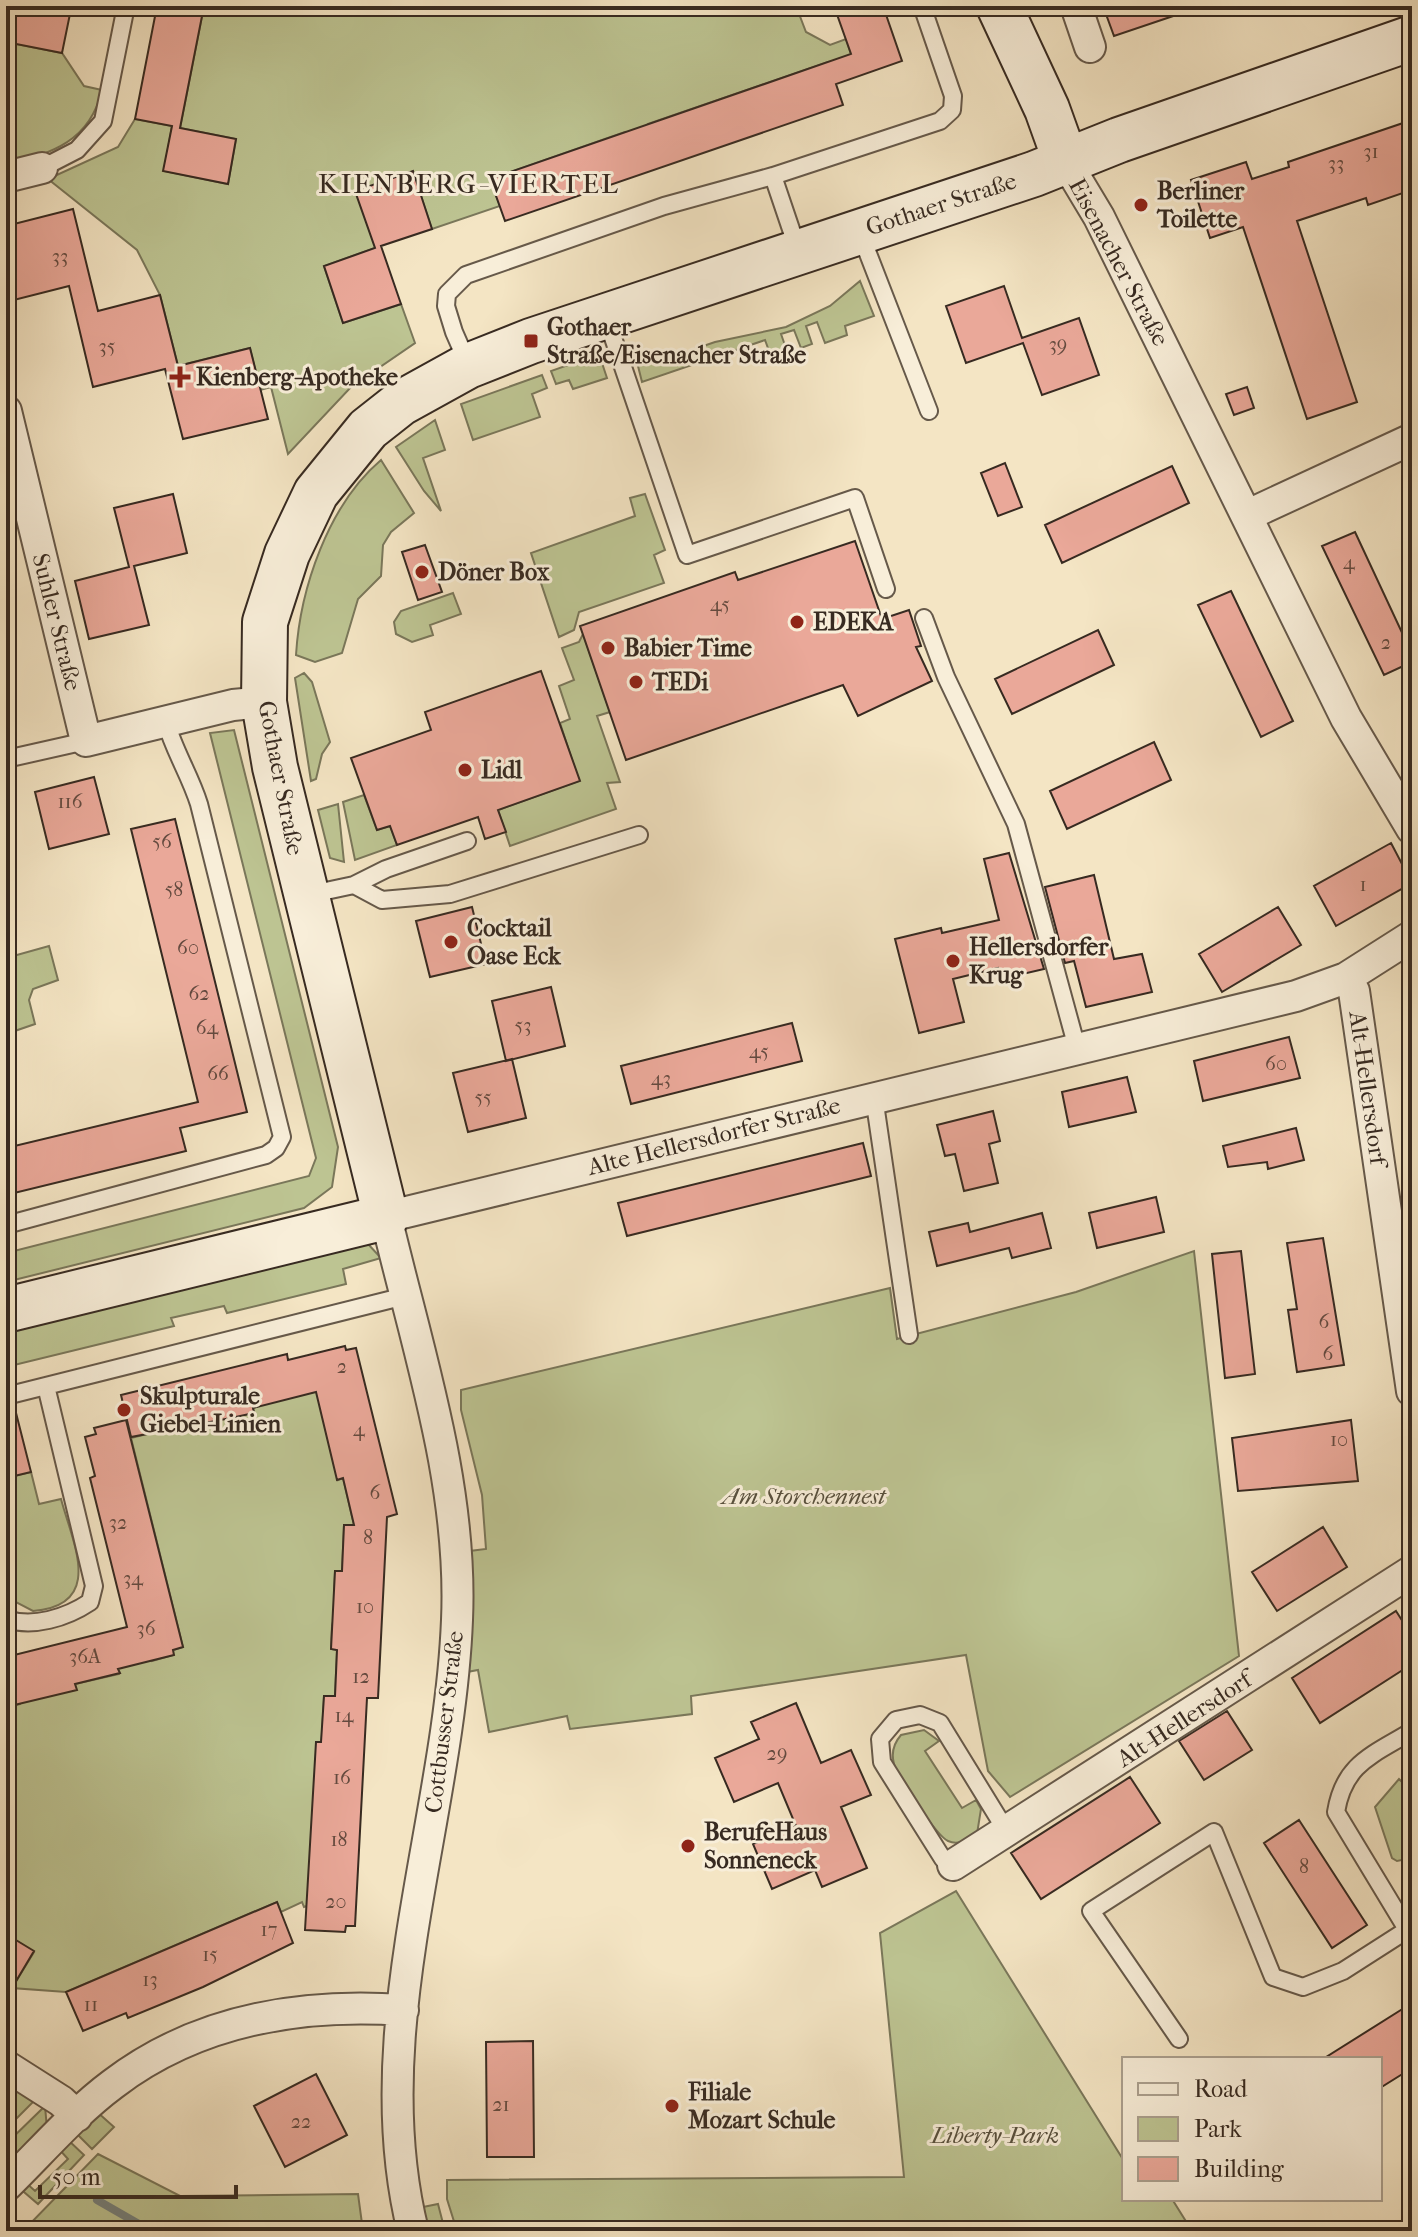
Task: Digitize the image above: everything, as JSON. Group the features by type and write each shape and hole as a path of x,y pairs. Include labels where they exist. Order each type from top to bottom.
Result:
{"street":[{"name":"Eisenacher Straße","path":"999,6 1047,109 1066,162 1099,217 1346,718 1412,829"},
{"path":"1076,6 1090,47"},
{"name":"Gothaer Straße","path":"386,1217 275,767 264,702 265,622 287,554 316,493 368,429 431,383 468,366 798,250 1066,162 1119,140 1412,38"},
{"path":"6,177 42,168"},
{"name":"Suhler Straße","path":"6,411 86,741"},
{"path":"1248,515 1412,439"},
{"path":"86,741 233,705 264,702"},
{"name":"Alte Hellersdorfer Straße","path":"6,1310 1296,996 1346,978 1412,936"},
{"name":"Alt-Hellersdorf","path":"1346,978 1354,991 1412,1391"},
{"name":"Cottbusser Straße","path":"386,1217 450,1488 459,1552 448,1718 403,2010 397,2126 403,2183 413,2231"},
{"name":"Alt-Hellersdorf","path":"953,1865 1412,1571"},
{"path":"6,2186 111,2085 139,2067 212,2031 293,2012 359,2007 403,2010"},
{"path":"6,2066 61,2101 77,2116"}],"lane":[{"path":"42,168 77,150 103,121 126,6"},
{"path":"468,366 446,306 447,294 466,275 664,206 773,176 940,121 952,110 953,96 922,6"},
{"path":"773,176 798,250"},
{"path":"859,230 929,411"},
{"path":"605,316 687,555 855,498 886,589"},
{"path":"924,618 946,677 1016,824 1077,1048"},
{"path":"6,1225 266,1155 276,1148 282,1137 199,804 192,782 175,754 166,722"},
{"path":"6,759 86,741"},
{"path":"354,885 382,900 450,894 639,835"},
{"path":"306,895 354,885 386,869 467,841"},
{"path":"874,1097 909,1335"},
{"path":"6,1396 405,1296"},
{"path":"6,1619 25,1625 76,1611 90,1602 94,1586 46,1386"},
{"path":"953,1865 943,1859 882,1762 880,1739 896,1720 920,1715 940,1723 1007,1832"},
{"path":"1179,2039 1091,1911 1214,1832 1273,1977 1303,1987 1343,1971 1410,1934 1336,1812 1340,1789 1353,1767 1412,1731"}],"green space":[{"path":"204,6 535,6 537,12 556,6 796,6 806,32 830,45 846,39 853,60 828,62 648,124 649,129 628,137 625,132 490,179 500,206 432,229 413,172 375,248 324,266 343,323 401,304 415,343 351,387 288,454 271,387 260,390 250,348 178,366 160,295 137,250 48,179 118,147 135,119 172,126 164,171 228,184 236,139 180,128"},
{"path":"6,42 62,53 84,86 102,90 89,122 79,133 54,149 6,165"},
{"path":"860,281 874,316 845,326 847,335 825,343 817,322 806,326 812,344 801,348 794,330 781,334 788,354 772,359 765,340 642,382 636,358 686,352 715,342 786,327 830,306"},
{"path":"599,354 607,378 573,389 569,380 556,384 551,371"},
{"path":"542,375 547,388 532,394 540,417 473,440 461,404"},
{"path":"435,420 445,450 423,458 441,511 424,491 396,447"},
{"path":"381,460 414,513 391,532 383,545 381,576 358,599 342,653 315,662 296,655 304,603 320,550 346,500"},
{"path":"645,494 665,550 654,555 664,583 579,612 574,630 559,637 531,553 635,516 630,498"},
{"path":"453,593 461,614 430,625 433,635 412,642 396,634 394,622 401,611"},
{"path":"583,634 610,712 597,716 620,782 607,783 616,809 510,846 498,810 579,781 560,723 570,719 559,686 574,680 562,648 579,642"},
{"path":"304,673 312,682 330,742 322,754 316,779 311,781 295,678"},
{"path":"234,730 338,1147 332,1187 304,1208 6,1282 6,1253 309,1176 316,1158 210,733"},
{"path":"364,795 377,830 390,826 397,845 355,860 343,802"},
{"path":"338,804 344,862 330,858 318,810"},
{"path":"49,946 58,980 33,989 29,1000 35,1024 6,1034 6,958"},
{"path":"368,1244 381,1258 343,1269 346,1284 227,1313 224,1306 171,1318 174,1326 6,1367 6,1324"},
{"name":"Am Storchennest","path":"1194,1251 1239,1656 1010,1797 988,1771 966,1655 691,1696 692,1714 570,1729 567,1716 489,1732 478,1670 467,1672 470,1551 486,1549 482,1495 461,1410 461,1390 890,1288 897,1339 1076,1292"},
{"path":"319,1381 338,1480 343,1478 354,1525 344,1525 342,1571 335,1571 334,1592 340,1593 332,1626 331,1649 337,1650 335,1696 324,1696 313,1904 304,1907 302,1902 281,1912 277,1902 66,1992 12,1988 34,1952 6,1934 6,1708 20,1704 19,1698 76,1690 75,1684 119,1674 117,1663 150,1655 152,1661 173,1655 173,1650 183,1647 131,1438 175,1427 177,1431 198,1426 197,1422 254,1413 253,1408"},
{"path":"31,1472 39,1504 61,1499 78,1570 77,1585 69,1597 55,1606 33,1611 6,1597 6,1478"},
{"path":"924,1730 939,1741 925,1751 962,1808 976,1800 981,1809 977,1834 963,1841 948,1841 935,1829 894,1764 894,1748 901,1735"},
{"path":"1399,1779 1412,1792 1412,1858 1397,1861 1392,1858 1375,1807"},
{"name":"Liberty-Park","path":"956,1891 1122,2158 1122,2201 1173,2201 1192,2231 457,2231 447,2199 447,2180 904,2177 880,1933"},
{"path":"6,2083 35,2100 6,2129"},
{"path":"45,2106 47,2129 6,2168 6,2144"},
{"path":"96,2111 114,2127 92,2149 74,2131"},
{"path":"67,2139 84,2155 38,2204 17,2186 24,2181 35,2191 68,2159 58,2148"},
{"path":"98,2154 180,2196 358,2194 363,2231 23,2231"},
{"path":"438,2204 445,2231 429,2231 423,2207"}],"building":[{"path":"6,6 71,9 62,53 6,42"},
{"path":"157,6 204,6 180,128 236,139 228,184 163,171 172,126 135,119"},
{"path":"834,6 883,6 902,61 836,84 843,105 505,221 490,179 851,54"},
{"path":"1103,6 1190,6 1191,10 1114,36"},
{"path":"1412,120 1412,181 1403,184 1406,192 1368,205 1366,198 1297,221 1357,402 1307,419 1243,227 1210,238 1191,180 1246,162 1252,179 1289,167 1288,162"},
{"path":"413,171 432,229 381,246 401,304 343,323 324,266 375,248 355,191"},
{"path":"73,209 98,311 160,295 178,366 250,348 268,419 183,439 165,369 93,387 69,286 6,302 6,226"},
{"path":"1004,286 1022,338 1079,318 1099,375 1042,395 1023,343 966,363 946,306"},
{"path":"1247,387 1254,408 1234,415 1226,394"},
{"path":"1005,463 1022,507 998,516 981,473"},
{"path":"1172,466 1189,503 1062,563 1045,525"},
{"path":"173,494 187,553 134,566 149,625 89,639 75,581 129,567 114,508"},
{"path":"1355,532 1412,654 1412,662 1384,675 1322,546"},
{"path":"855,541 882,619 909,610 921,646 916,647 932,681 858,716 843,685 626,760 580,626 735,572 738,580"},
{"name":"Döner Box","path":"425,545 442,592 418,600 402,552"},
{"path":"1231,591 1293,721 1261,737 1198,605"},
{"path":"1098,630 1114,665 1012,714 995,679"},
{"name":"Lidl","path":"541,671 580,781 498,810 506,832 485,839 478,817 397,845 390,826 377,830 351,758 431,730 425,712"},
{"path":"1154,742 1171,780 1067,829 1050,791"},
{"path":"94,777 109,834 49,849 35,792"},
{"path":"175,819 247,1112 180,1128 186,1151 6,1195 6,1148 198,1102 131,829"},
{"path":"1391,843 1412,883 1336,926 1314,886"},
{"path":"1009,853 1044,969 1001,979 998,968 953,979 964,1022 919,1033 895,939 941,928 942,933 999,920 984,859"},
{"path":"1094,875 1114,959 1142,954 1152,992 1086,1007 1074,961 1065,963 1045,887"},
{"name":"Cocktail Oase Eck","path":"472,907 486,964 430,977 416,921"},
{"path":"1278,907 1301,945 1222,992 1199,954"},
{"path":"551,987 565,1046 506,1061 492,1001"},
{"path":"792,1023 802,1061 631,1104 621,1066"},
{"path":"1289,1037 1300,1078 1203,1101 1194,1061"},
{"path":"512,1059 526,1118 468,1132 453,1073"},
{"path":"1127,1077 1136,1112 1069,1127 1062,1092"},
{"path":"993,1111 1000,1141 989,1144 998,1183 964,1191 955,1154 945,1156 937,1125"},
{"path":"1296,1128 1304,1160 1268,1169 1267,1162 1228,1167 1223,1146"},
{"path":"863,1143 871,1176 627,1236 618,1203"},
{"path":"1156,1197 1164,1232 1097,1248 1089,1213"},
{"path":"1042,1213 1051,1248 1012,1258 1009,1248 937,1266 929,1232 968,1223 970,1232"},
{"path":"1323,1238 1344,1365 1297,1372 1288,1310 1297,1309 1287,1243"},
{"path":"1241,1251 1255,1374 1225,1378 1212,1254"},
{"path":"345,1346 346,1350 356,1348 397,1514 387,1517 378,1698 367,1698 355,1926 346,1926 345,1932 305,1930 316,1742 321,1742 324,1696 335,1696 337,1650 331,1649 335,1571 342,1571 344,1525 354,1525 343,1478 337,1480 316,1392 253,1408 254,1413 131,1437 121,1395 287,1354 288,1360"},
{"path":"14,1405 31,1472 6,1478 6,1407"},
{"path":"126,1420 183,1647 173,1650 174,1655 75,1684 77,1690 6,1707 6,1657 127,1627 90,1478 95,1476 85,1437 96,1434 94,1428"},
{"path":"1351,1420 1358,1481 1238,1491 1232,1438"},
{"path":"1323,1527 1347,1567 1277,1611 1252,1572"},
{"path":"1396,1611 1412,1636 1412,1664 1320,1723 1292,1678"},
{"path":"796,1703 821,1763 851,1750 871,1795 841,1807 867,1868 822,1887 815,1870 772,1889 753,1844 796,1826 778,1783 734,1802 715,1758 759,1739 751,1722"},
{"path":"1227,1711 1252,1750 1204,1780 1179,1741"},
{"path":"1130,1777 1160,1823 1041,1899 1011,1853"},
{"path":"1299,1820 1367,1925 1332,1948 1264,1843"},
{"path":"277,1902 293,1943 203,1987 128,2018 126,2013 83,2031 66,1992"},
{"path":"6,1934 34,1951 6,1998"},
{"path":"1412,2003 1412,2068 1382,2087 1382,2057 1326,2057"},
{"path":"533,2041 534,2157 487,2157 486,2042"},
{"path":"316,2074 347,2135 285,2167 254,2106"}],"waterway":[{"path":"97,2200 151,2231"},
{"path":"701,2231 1014,2225 1021,2231"}],"place":[{"name":"Berliner Toilette","path":"1141,205"},
{"name":"Gothaer Straße/Eisenacher Straße","path":"531,341"},
{"name":"Kienberg-Apotheke","path":"180,377"},
{"name":"Döner Box","path":"422,572"},
{"name":"EDEKA","path":"797,622"},
{"name":"Babier Time","path":"608,648"},
{"name":"TEDi","path":"636,682"},
{"name":"Lidl","path":"465,770"},
{"name":"Cocktail Oase Eck","path":"451,942"},
{"name":"Hellersdorfer Krug","path":"953,961"},
{"name":"Skulpturale Giebel-Linien","path":"124,1410"},
{"name":"BerufeHaus Sonneneck","path":"688,1846"},
{"name":"Filiale Mozart Schule","path":"672,2106"}],"district":[{"name":"KIENBERG-VIERTEL","path":"469,183"}]}
